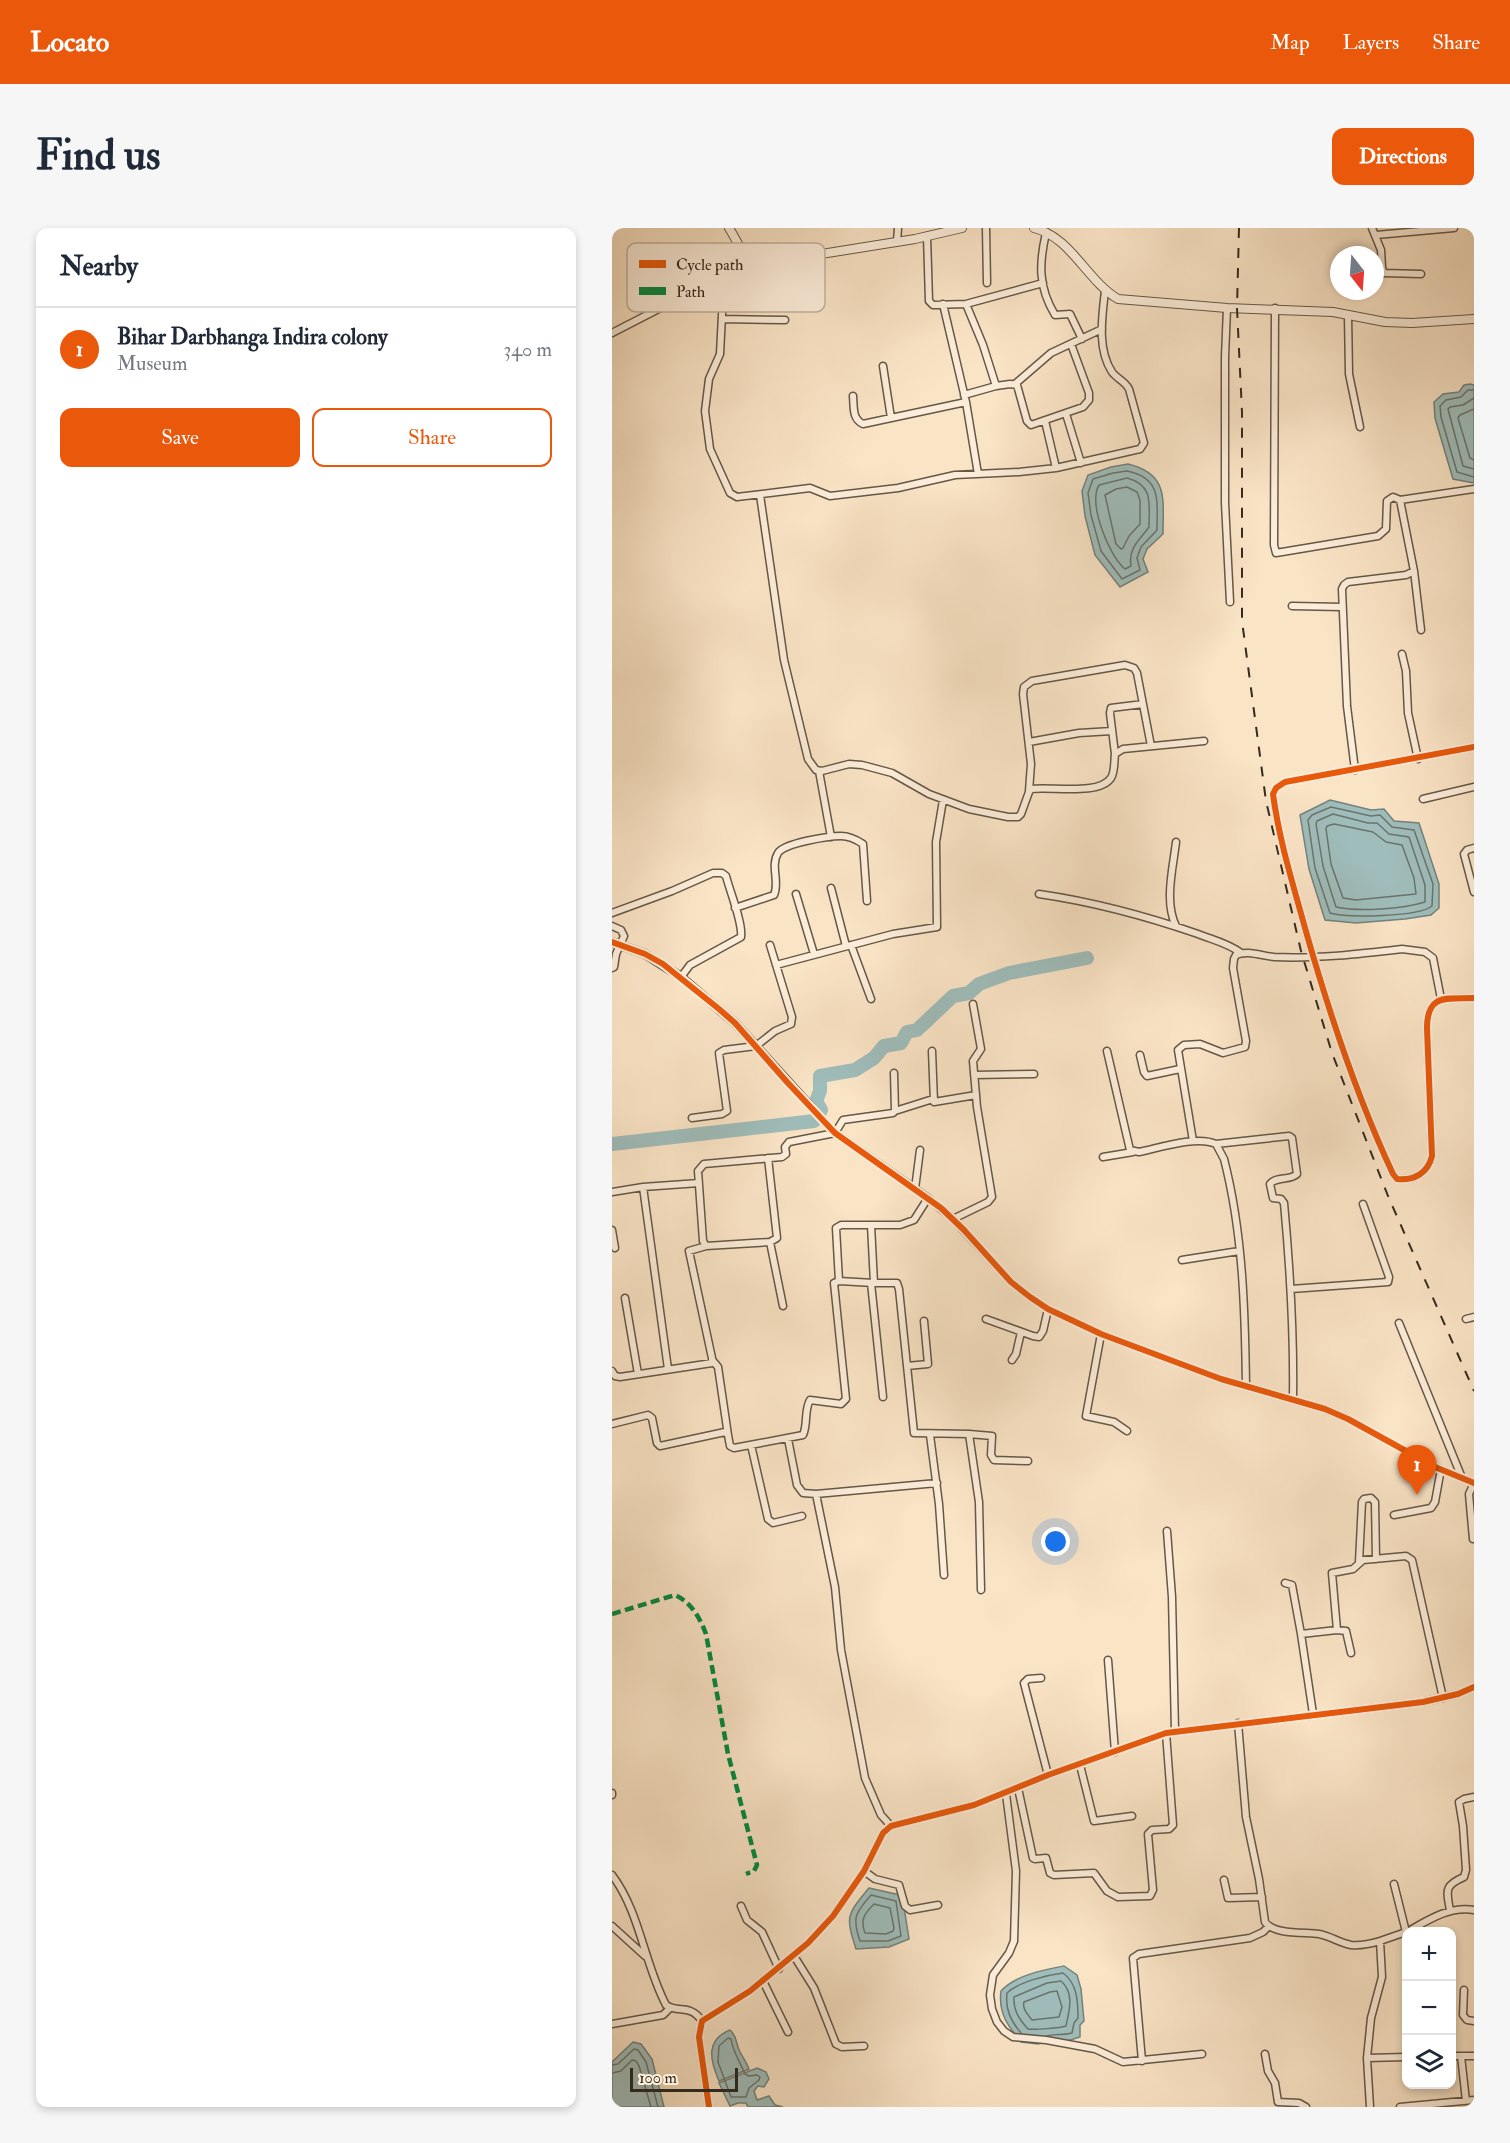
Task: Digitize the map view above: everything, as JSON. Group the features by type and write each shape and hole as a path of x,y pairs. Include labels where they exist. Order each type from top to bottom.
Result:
{"street":[{"path":"729,228 739,243"},
{"path":"897,242 898,228"},
{"path":"825,254 962,228"},
{"path":"986,228 987,283"},
{"path":"1034,228 1057,240 1105,291 1118,298 1131,301 1333,312 1385,322 1412,323 1474,319"},
{"path":"1372,228 1381,250 1384,273 1421,274"},
{"path":"1376,235 1454,228"},
{"path":"1046,233 1040,261 1043,283 1054,313 1058,316 1070,314 1082,339"},
{"path":"927,236 929,301 933,305 966,304 1043,283"},
{"path":"722,312 720,354 707,384 705,411 710,449 732,496 813,488 830,496 898,488 955,475 1056,468 1140,449 1144,443 1129,389 1108,364 1102,329 1105,291"},
{"path":"943,304 965,398 978,474"},
{"path":"966,304 983,345 996,387"},
{"path":"1227,308 1225,503 1230,602"},
{"path":"1275,308 1274,551 1276,553 1378,536 1383,533 1388,523 1388,501 1393,497 1400,500 1474,489"},
{"path":"612,333 653,312"},
{"path":"1348,315 1349,374 1359,427"},
{"path":"722,319 785,320"},
{"path":"853,396 855,417 858,421 870,424 965,398 996,387 1014,384 1051,353 1102,329"},
{"path":"1014,384 1019,389 1029,424 1034,425 1083,407 1090,396 1071,344"},
{"path":"883,366 891,418"},
{"path":"1066,414 1081,463"},
{"path":"1045,421 1056,468"},
{"path":"760,495 784,660 808,759 812,767 819,771 840,765 862,765 892,773 943,800 969,809 1018,817 1024,810 1031,771 1024,687 1032,681 1125,665 1136,670 1151,746"},
{"path":"1400,500 1414,571 1421,630"},
{"path":"1355,770 1347,706 1342,589 1348,582 1406,575 1414,571"},
{"path":"1292,606 1342,607"},
{"path":"1402,654 1406,671 1408,712 1418,759"},
{"path":"1029,792 1035,789 1067,790 1104,784 1113,774 1115,754 1111,708 1143,704"},
{"path":"1029,742 1068,734 1112,731"},
{"path":"1115,754 1123,749 1204,741"},
{"path":"1474,747 1285,782 1276,788 1273,794 1289,871 1340,1045 1369,1123 1392,1174 1397,1179 1421,1175 1430,1164 1427,1019 1431,1006 1441,999 1474,998"},
{"path":"819,771 831,837"},
{"path":"1423,799 1474,790"},
{"path":"776,964 848,945 937,927 936,842 943,800"},
{"path":"735,908 774,894 777,888 776,854 780,849 794,843 845,836 863,844 867,901"},
{"path":"1176,842 1170,902 1172,918 1176,926"},
{"path":"1474,848 1467,850 1464,854 1474,892"},
{"path":"612,913 718,872 726,876 741,937 690,965 681,977"},
{"path":"831,888 848,945 871,999"},
{"path":"796,894 814,954"},
{"path":"1039,894 1108,906 1227,944 1240,953 1272,957 1313,957 1402,949 1425,952 1433,958 1435,963 1441,999"},
{"path":"612,926 623,932 621,945 616,954 615,967 612,968"},
{"path":"612,942 645,954 681,977 735,1023 835,1133 928,1198 953,1219 1011,1282 1048,1309 1101,1334 1221,1379 1293,1398 1348,1419 1441,1469 1474,1483 1469,1494 1473,1539"},
{"path":"692,1118 722,1114 727,1111 719,1053 724,1050 756,1046 776,1031 789,1026 792,1021 770,945"},
{"path":"1193,1142 1177,1054 1180,1047 1200,1044 1223,1053 1245,1047 1246,1041 1233,963 1236,955 1240,953"},
{"path":"953,1219 988,1202 992,1197 974,1075 973,1058 981,1049 973,1004"},
{"path":"932,1051 933,1099"},
{"path":"1107,1051 1128,1146 1134,1152"},
{"path":"1140,1055 1147,1076 1180,1069"},
{"path":"894,1073 895,1111"},
{"path":"974,1075 1034,1074"},
{"path":"706,1246 703,1241 698,1171 701,1165 785,1156 785,1147 789,1142 835,1133 843,1120 889,1115 933,1099 938,1102 976,1095"},
{"path":"1103,1157 1193,1142 1208,1141 1216,1144 1291,1136 1298,1174 1294,1177 1274,1180 1270,1184 1273,1198 1281,1199 1284,1203 1294,1349 1293,1398"},
{"path":"1216,1144 1227,1170 1239,1251 1245,1320 1246,1386"},
{"path":"915,1189 920,1150"},
{"path":"768,1158 778,1234 775,1240 706,1246 689,1251 712,1361 718,1367 732,1448 800,1436 805,1432 807,1404 810,1400 841,1404 846,1399 834,1283 839,1281 893,1282 898,1286 915,1434 992,1436 991,1455 994,1460 1028,1461"},
{"path":"612,1192 699,1183"},
{"path":"643,1187 668,1369"},
{"path":"839,1281 836,1228 841,1225 900,1225 914,1220 928,1198"},
{"path":"1291,1289 1388,1282 1389,1277 1363,1204"},
{"path":"871,1225 873,1283 883,1397"},
{"path":"612,1230 615,1248"},
{"path":"770,1242 783,1306"},
{"path":"1182,1260 1239,1251"},
{"path":"625,1298 638,1374"},
{"path":"986,1319 1036,1337 1042,1335 1048,1309"},
{"path":"1466,1319 1474,1317"},
{"path":"907,1366 928,1364 924,1321"},
{"path":"1399,1323 1462,1479"},
{"path":"1012,1360 1016,1354 1021,1332"},
{"path":"1101,1334 1086,1416 1114,1422 1127,1431"},
{"path":"612,1371 617,1377 707,1365 712,1361"},
{"path":"612,1424 648,1415 652,1418 657,1443 660,1446 721,1432 728,1435"},
{"path":"969,1434 979,1502 981,1590"},
{"path":"930,1435 937,1483 944,1575"},
{"path":"788,1438 798,1489 803,1493 816,1494 937,1483"},
{"path":"751,1445 768,1519 773,1523 802,1516"},
{"path":"1394,1515 1431,1508 1435,1502 1441,1469"},
{"path":"816,1494 835,1587 848,1689 866,1778 871,1796 881,1815 891,1826"},
{"path":"1337,1630 1332,1573 1353,1569 1359,1562 1362,1502 1364,1499 1371,1498 1375,1502 1376,1559"},
{"path":"1167,1532 1172,1597 1175,1731"},
{"path":"1359,1562 1406,1556 1412,1560 1443,1698"},
{"path":"1285,1583 1289,1582 1292,1585 1313,1714"},
{"path":"1301,1634 1346,1631 1350,1653"},
{"path":"1108,1660 1115,1752"},
{"path":"1041,1678 1028,1679 1024,1683 1048,1775"},
{"path":"709,2107 699,2037 702,2021 779,1969 833,1916 864,1871 882,1833 891,1826 974,1805 1006,1794 1048,1775 1166,1733 1443,1698 1474,1687"},
{"path":"1238,1723 1246,1817 1265,1922 1268,1927 1326,1936 1351,1945 1365,1945 1402,1933"},
{"path":"1018,1788 1033,1858 1046,1858 1050,1873 1054,1875 1091,1872 1096,1875 1107,1891 1118,1897 1150,1896 1154,1890 1148,1834 1152,1830 1169,1829 1173,1825 1166,1733"},
{"path":"1080,1765 1094,1821 1132,1816"},
{"path":"1006,1794 1014,1847 1017,1891 1013,1948 998,1967 990,1985 992,2009 997,2022 1013,2037 1095,2049 1124,2062 1202,2054"},
{"path":"1450,1911 1448,1890 1452,1882 1464,1877 1466,1870 1459,1802 1474,1797"},
{"path":"864,1871 875,1878 898,1885 905,1906 910,1910 938,1905"},
{"path":"612,1875 624,1891 663,2000 670,2008 694,2012 702,2021"},
{"path":"1224,1880 1228,1898 1262,1897"},
{"path":"1394,1884 1405,1927"},
{"path":"741,1906 747,1920 762,1932 779,1969"},
{"path":"1415,1927 1450,1911 1474,1910"},
{"path":"612,1926 647,1958"},
{"path":"1142,2061 1133,1958 1139,1954 1250,1938 1268,1927"},
{"path":"1370,2107 1367,2058 1371,2018 1382,1977 1380,1941"},
{"path":"794,1956 814,1988 836,2044 842,2047 864,2046"},
{"path":"763,1981 788,2032"},
{"path":"1464,1990 1464,2018 1474,2021"},
{"path":"612,2024 663,2015 670,2008"},
{"path":"1265,2054 1268,2071 1275,2083 1278,2102 1299,2103 1306,2107"},
{"path":"1456,2056 1474,2056"},
{"path":"1461,2056 1466,2101"},
{"path":"1367,2058 1402,2057"},
{"path":"1401,2107 1474,2100"}],"water":[{"path":"1464,385 1474,385 1474,483 1453,479 1435,418 1434,402 1443,394 1459,392"},
{"path":"1128,464 1141,468 1157,481 1163,499 1163,534 1147,549 1143,559 1148,572 1120,587 1095,555 1085,516 1082,491 1088,475"},
{"path":"1330,800 1371,810 1384,809 1394,821 1419,823 1439,884 1439,908 1431,915 1405,919 1356,923 1325,920 1309,869 1300,815"},
{"path":"869,1888 900,1895 909,1939 889,1947 856,1949 850,1929 850,1916"},
{"path":"1064,1966 1077,1975 1081,1989 1084,2021 1080,2025 1080,2037 1061,2043 1054,2040 1038,2044 1021,2042 1008,2025 1003,2013 1001,1991 1022,1977"},
{"path":"730,2030 749,2069 719,2081 713,2066 713,2045 716,2039"},
{"path":"633,2042 641,2044 652,2059 664,2107 612,2107 612,2062"},
{"path":"757,2068 766,2072 769,2079 764,2087 758,2086 754,2091 757,2100 769,2096 775,2105 783,2107 748,2107 746,2103 730,2106 719,2083"}],"waterway":[{"path":"612,1144 814,1121 821,1110 816,1101 820,1091 820,1076 855,1070 874,1058 884,1046 901,1043 907,1032 917,1030 953,996 969,993 979,984 1009,973 1087,958"}],"railway":[{"path":"1239,228 1237,308 1242,412 1242,621 1266,801 1301,951 1332,1053 1388,1196 1474,1391"}],"marked path":[{"path":"612,1614 675,1595 690,1606 701,1622 706,1634 728,1754 757,1865 754,1871 746,1874"}],"cycle path":[{"path":"1474,747 1285,782 1276,788 1273,794 1287,862 1314,960 1355,1084 1397,1179 1409,1179 1419,1175 1427,1167 1432,1156 1427,1028 1431,1009 1440,1000 1474,998"},
{"path":"612,942 645,954 663,964 719,1009 735,1023 835,1133 941,1208 1011,1282 1048,1309 1101,1334 1221,1379 1325,1409 1348,1419 1435,1467 1474,1483"},
{"path":"709,2107 699,2037 702,2021 750,1991 808,1943 833,1916 864,1871 883,1833 891,1826 974,1805 1048,1775 1166,1733 1423,1702 1458,1694 1474,1687"}],"place":[{"name":"Bihar Darbhanga Indira colony","path":"1417,1495"}]}
